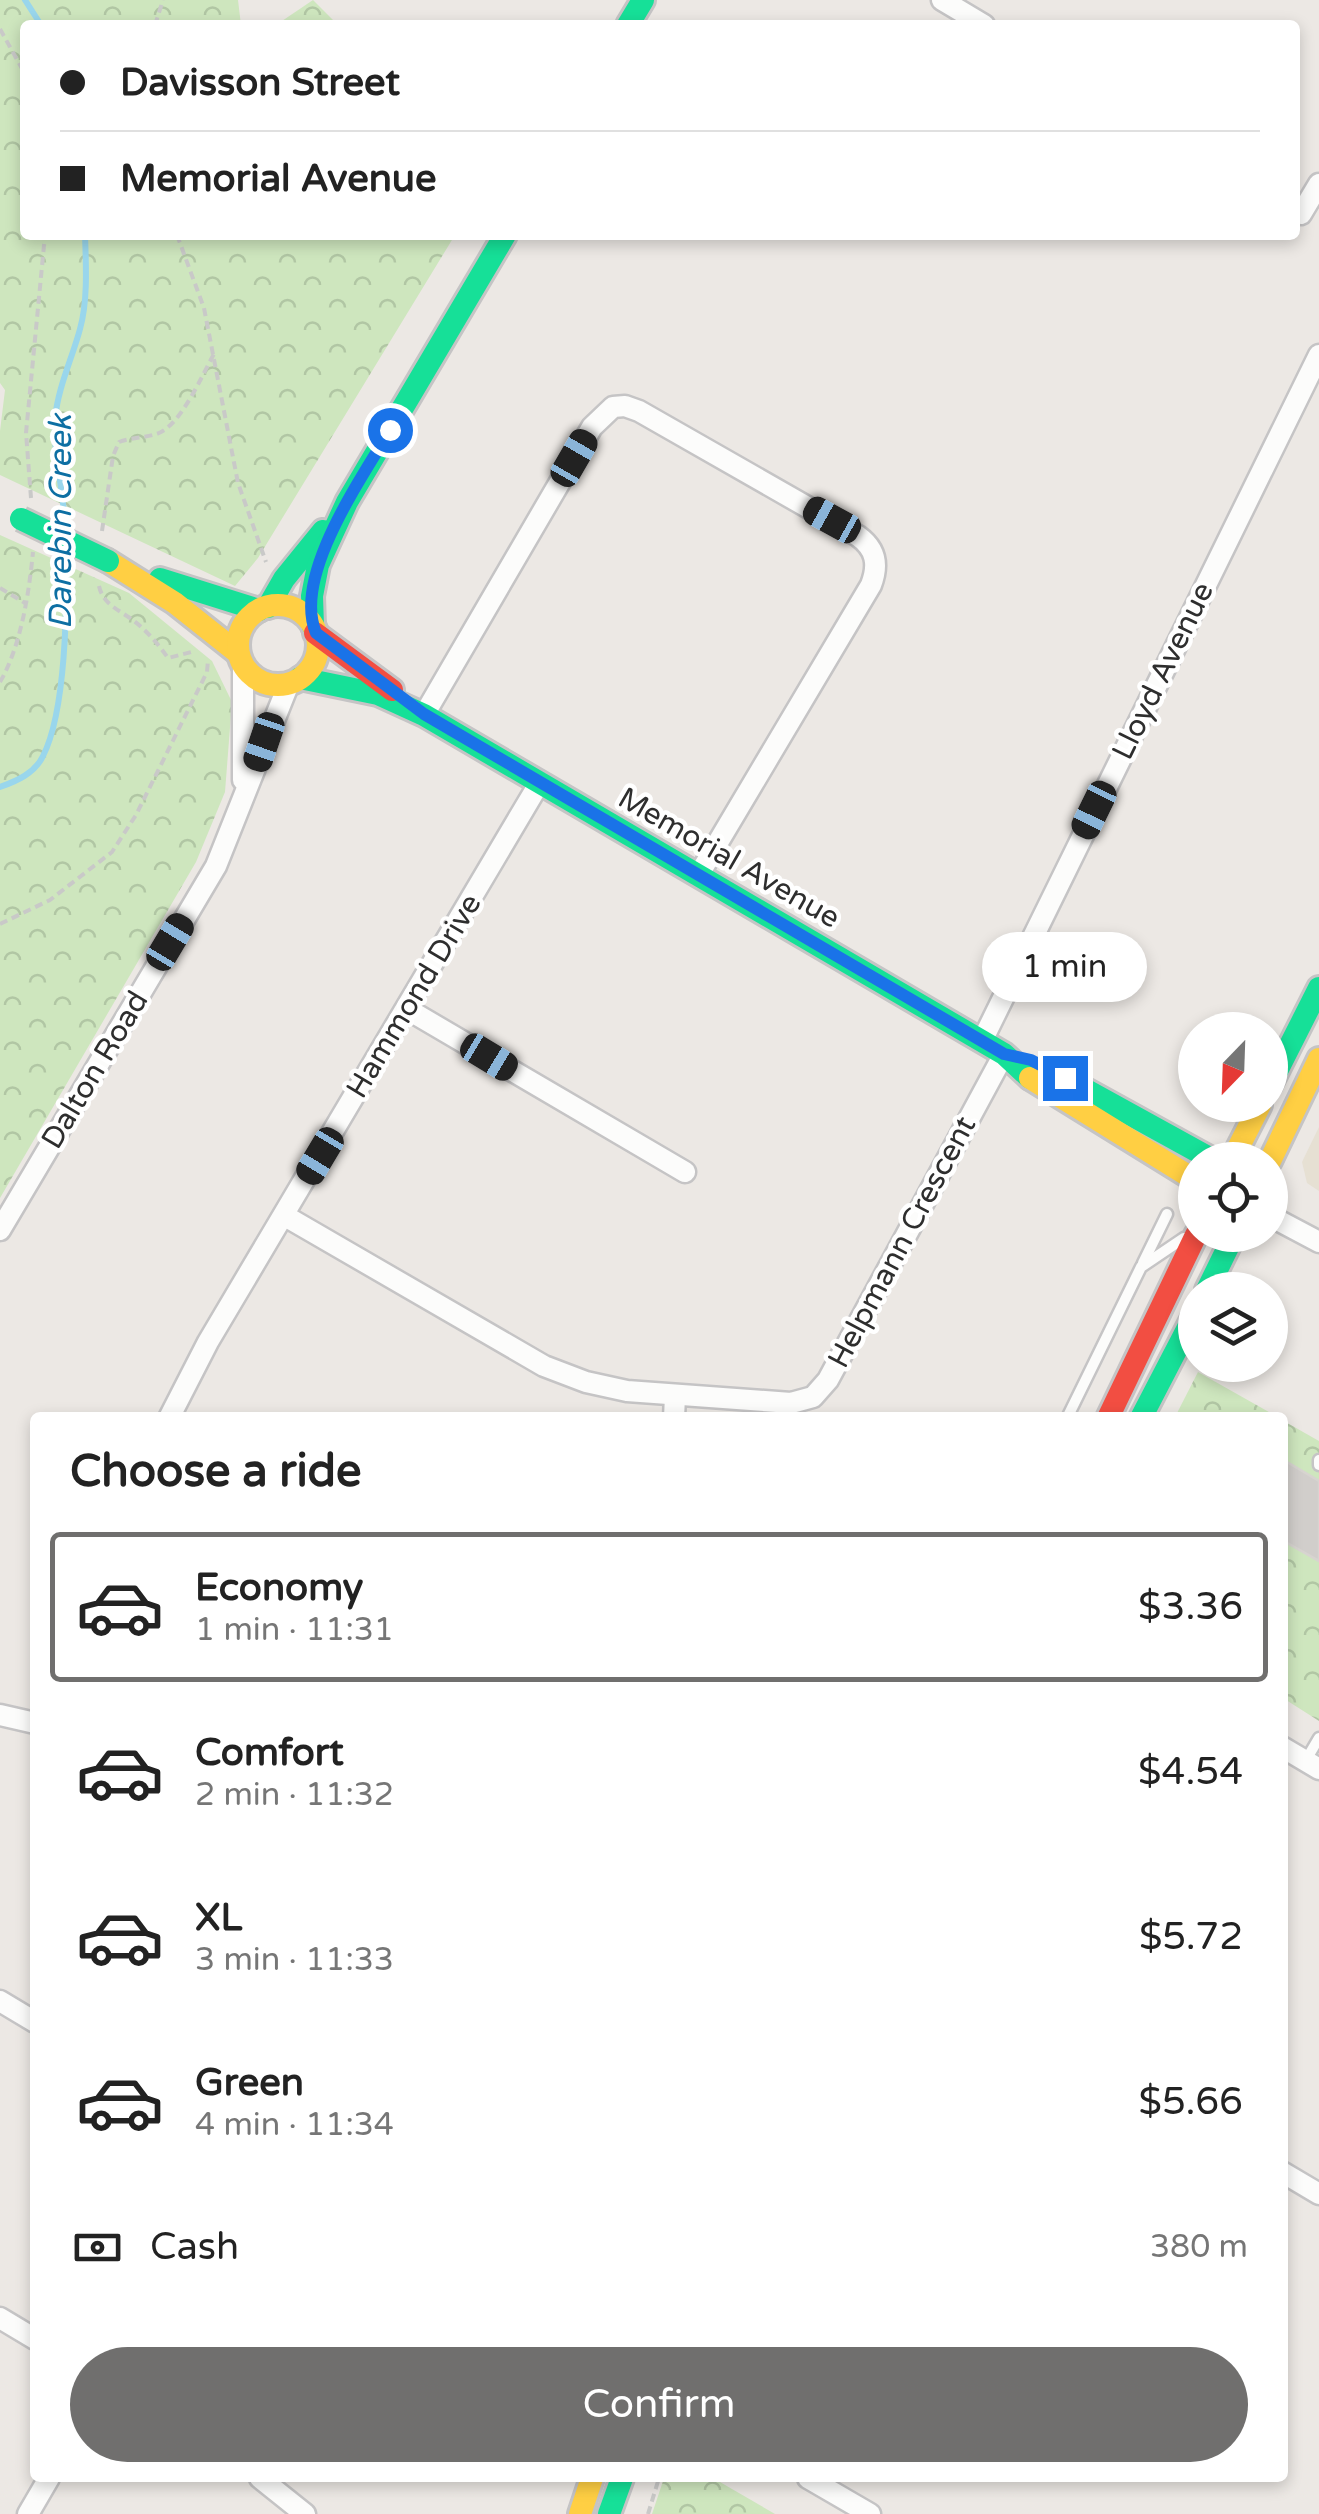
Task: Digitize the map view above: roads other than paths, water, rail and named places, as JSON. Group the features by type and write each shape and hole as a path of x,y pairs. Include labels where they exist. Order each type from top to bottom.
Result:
{"main road":[{"path":"0,508 27,513 175,603 263,682 294,681 316,658 312,596 318,565 347,502 502,240"},
{"path":"241,659 242,628 263,608 347,502"},
{"path":"103,561 263,608 294,609 314,629"},
{"name":"Memorial Avenue","path":"314,629 424,714"},
{"name":"Memorial Avenue","path":"294,681 378,694 424,714 1004,1054 1039,1085 1178,1170"},
{"path":"1288,1049 1319,988"},
{"name":"Memorial Avenue","path":"1004,1054 1031,1060 1182,1142"},
{"path":"1279,1142 1319,1059"},
{"path":"1111,1412 1188,1252"},
{"path":"1145,1412 1178,1362"},
{"path":"580,2514 591,2482"},
{"path":"609,2514 621,2482"}],"street":[{"path":"942,0 976,20"},
{"path":"1305,216 1319,184"},
{"name":"Lloyd Avenue","path":"982,1041 1319,355"},
{"path":"424,714 592,427 613,406 639,411 843,527 870,544 876,557 876,572 698,876"},
{"name":"Dalton Road","path":"241,659 243,802"},
{"name":"Dalton Road","path":"0,1230 216,866 294,681"},
{"name":"Hammond Drive","path":"172,1412 208,1342 540,782"},
{"path":"407,1009 685,1172"},
{"name":"Helpmann Crescent","path":"285,1216 544,1366 586,1382 674,1407 792,1403 814,1397 828,1380 1004,1054"},
{"path":"1288,1226 1319,1242"},
{"path":"0,1715 30,1722"},
{"path":"1288,1751 1312,1765"},
{"path":"0,2001 30,2019"},
{"path":"1288,2176 1319,2194"},
{"path":"0,2318 30,2337"},
{"path":"28,2514 47,2482"},
{"path":"265,2482 305,2514"},
{"path":"815,2482 870,2514"}],"lane":[{"path":"1071,1412 1167,1214"},
{"path":"1141,1267 1178,1241"},
{"path":"1312,1765 1319,1738"}],"waterway":[{"name":"Darebin Creek","path":"25,0 38,20"},
{"name":"Darebin Creek","path":"65,527 55,419 83,318 85,240"},
{"name":"Darebin Creek","path":"0,787 30,772 51,737 64,658 66,555"}]}
